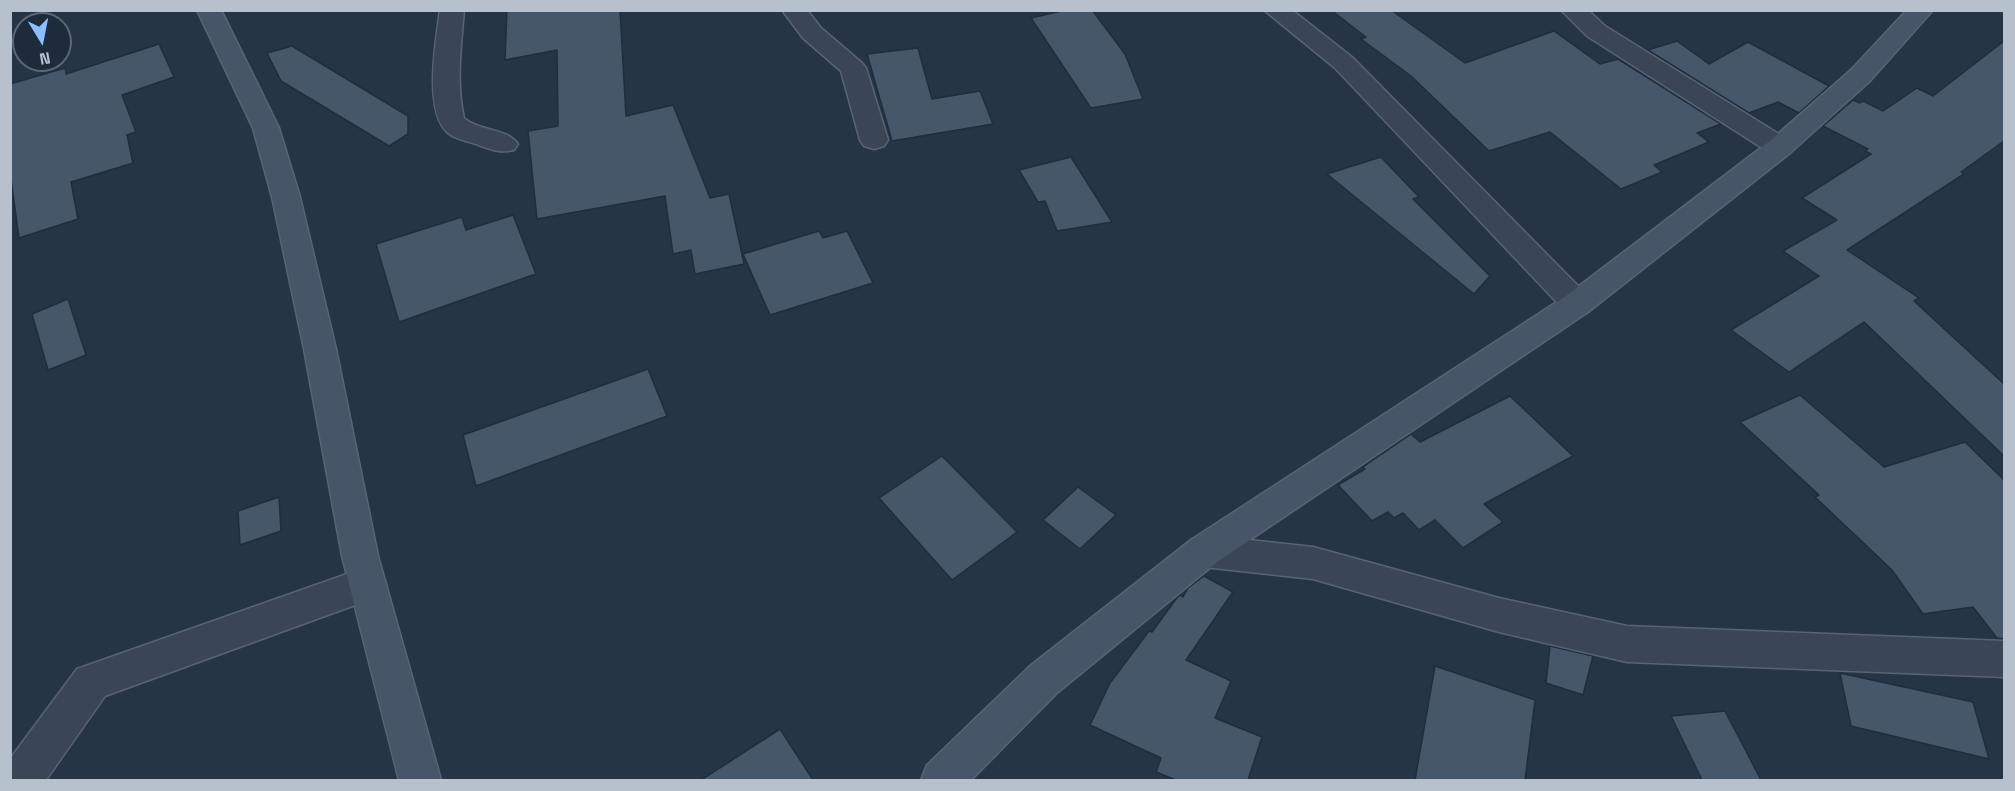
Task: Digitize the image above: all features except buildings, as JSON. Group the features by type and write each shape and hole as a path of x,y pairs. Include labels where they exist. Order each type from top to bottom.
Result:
{"street":[{"path":"209,10 266,128 286,197 320,349 360,556 420,780"},
{"path":"452,10 447,52 448,114 454,125 504,144"},
{"path":"794,10 812,33 854,68 874,140"},
{"path":"1276,10 1344,63 1577,304"},
{"path":"1573,10 1596,31 1780,147"},
{"path":"942,780 1044,679 1204,551 1577,304 1780,147 1860,76 1921,10"},
{"path":"1204,551 1313,563 1499,615 1628,644 2004,659"},
{"path":"21,780 92,682 367,584"}]}
